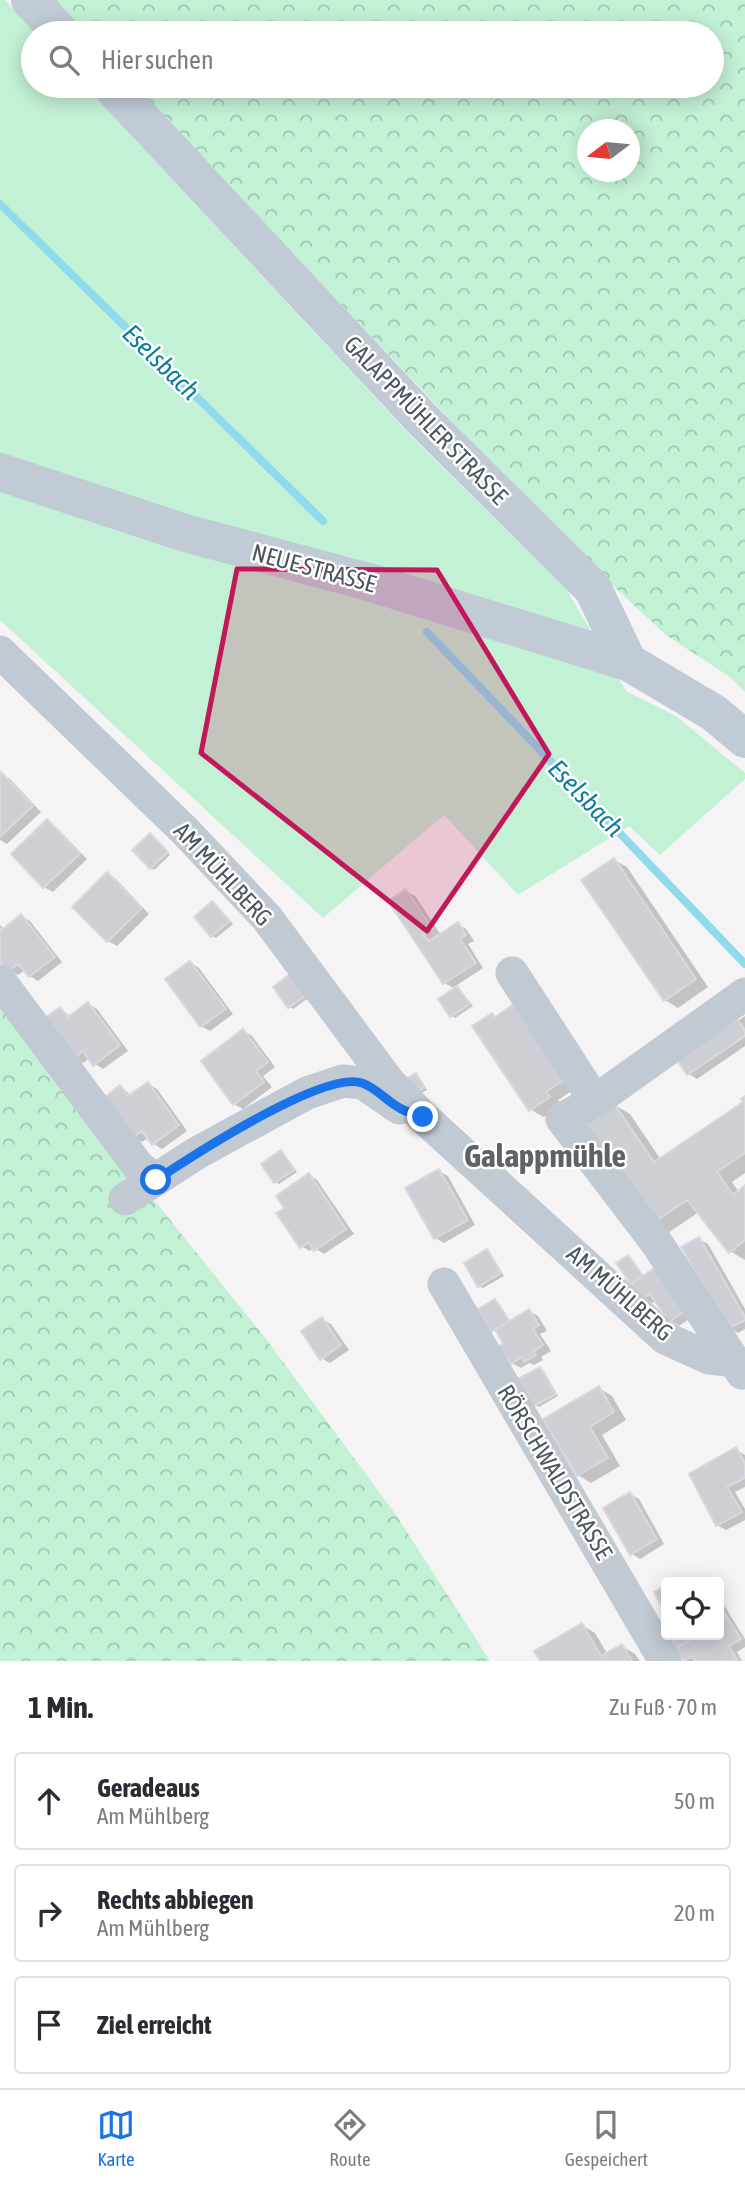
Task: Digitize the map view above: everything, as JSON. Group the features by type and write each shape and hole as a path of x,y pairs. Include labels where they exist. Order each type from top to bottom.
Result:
{"street":[{"path":"30,0 50,21"},
{"name":"GALAPPMÜHLER STRASSE","path":"122,98 423,420 593,589 628,662"},
{"name":"NEUE STRASSE","path":"0,472 185,533 372,583 628,662"},
{"name":"AM MÜHLBERG","path":"0,652 185,831 267,918 389,1082 423,1117 665,1338 740,1369"},
{"path":"628,662 714,713 745,739"},
{"path":"512,973 595,1101"},
{"path":"0,981 138,1166 156,1180"},
{"path":"740,1369 656,1242 562,1119 595,1101 745,994"},
{"name":"AM MÜHLBERG","path":"125,1199 197,1153 307,1093 343,1081 363,1083 400,1109 423,1117"},
{"name":"RÖRSCHWALDSTRASSE","path":"444,1284 665,1661"}],"highlighted area":[{"path":"237,569 437,570 549,754 427,931 201,753"}],"green space":[{"path":"0,0 5,0 25,21 21,21 21,98 96,98 411,436 567,590 626,691 676,716 745,773 745,779 660,855 629,826 518,895 444,815 323,918 0,620"},
{"path":"55,0 745,0 745,692 730,677 666,635 609,582 453,423 147,98 724,98 724,21 75,21"},
{"path":"0,992 150,1195 266,1339 396,1515 490,1661 0,1661"}],"building":[{"path":"0,773 33,806 0,837"},
{"path":"47,819 80,854 43,888 11,854"},
{"path":"150,833 168,852 150,869 132,850"},
{"path":"614,858 696,979 664,1001 581,880"},
{"path":"107,872 142,908 107,942 72,907"},
{"path":"406,889 432,928 423,935 429,941 458,922 466,935 460,939 476,963 443,984 388,901"},
{"path":"212,901 230,921 211,937 194,917"},
{"path":"21,914 55,957 29,977 18,964 8,971 0,962 0,928 2,930"},
{"path":"190,961 226,1009 200,1027 165,979"},
{"path":"293,972 308,994 288,1008 273,987"},
{"path":"457,986 470,1004 450,1017 438,999"},
{"path":"88,1002 120,1045 93,1066 83,1051 73,1059 43,1019 60,1007 68,1017"},
{"path":"514,1004 564,1080 546,1092 550,1097 529,1111 472,1026 492,1013 495,1017"},
{"path":"737,1019 745,1030 745,1036 687,1075 677,1060"},
{"path":"243,1029 268,1062 256,1071 264,1082 233,1105 201,1061"},
{"path":"416,1073 424,1088 412,1094 404,1080"},
{"path":"148,1082 179,1125 152,1145 142,1131 132,1138 104,1098 120,1085 128,1096"},
{"path":"745,1096 745,1153 717,1172 733,1195 745,1185 745,1240 729,1253 687,1200 650,1225 581,1124 613,1102 654,1162 743,1102 741,1099"},
{"path":"281,1150 294,1170 274,1183 261,1164"},
{"path":"439,1169 468,1220 434,1239 405,1188"},
{"path":"309,1173 346,1229 314,1251 308,1242 300,1248 276,1213 284,1208 276,1196"},
{"path":"699,1237 745,1317 745,1320 728,1329 681,1247"},
{"path":"487,1249 501,1273 478,1287 464,1263"},
{"path":"628,1255 643,1276 631,1284 616,1263"},
{"path":"659,1265 688,1309 669,1322 650,1294 642,1300 631,1284"},
{"path":"495,1299 509,1321 491,1332 478,1309"},
{"path":"529,1309 539,1325 533,1329 543,1345 533,1352 536,1355 524,1362 522,1357 511,1364 497,1347 503,1343 495,1330"},
{"path":"322,1317 341,1345 320,1360 301,1331"},
{"path":"540,1367 556,1394 534,1406 518,1379"},
{"path":"599,1386 614,1412 590,1427 608,1458 577,1476 543,1419"},
{"path":"736,1447 745,1463 745,1478 727,1487 742,1512 716,1526 689,1474"},
{"path":"630,1492 657,1539 630,1555 603,1508"},
{"path":"661,1588 661,1604 654,1592"},
{"path":"727,1617 741,1639 729,1646 738,1661 695,1661 692,1656 684,1661 676,1648 690,1640 724,1640 724,1619"},
{"path":"582,1623 601,1656 622,1644 632,1661 540,1661 534,1651"},
{"path":"672,1640 690,1640 676,1648"}],"waterway":[{"name":"Eselsbach","path":"0,204 323,521"},
{"name":"Eselsbach","path":"427,632 745,964"}],"district":[{"name":"Galappmühle","path":"545,1155"}],"route":[{"path":"156,1180 197,1153 307,1093 343,1081 363,1083 400,1109 423,1117"}]}
